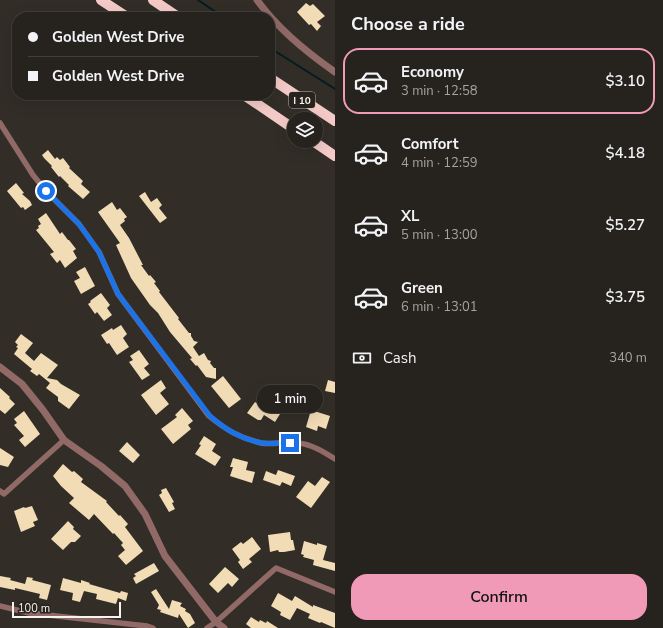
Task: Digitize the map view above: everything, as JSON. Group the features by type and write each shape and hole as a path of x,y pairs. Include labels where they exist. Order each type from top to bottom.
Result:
{"highway":[{"path":"101,0 119,12"},
{"path":"153,0 171,12"},
{"name":"I 10","path":"275,81 335,122"},
{"name":"I 10","path":"251,100 287,124"},
{"path":"323,148 335,156"}],"street":[{"path":"257,0 267,12"},
{"path":"275,21 313,57 335,72"},
{"path":"0,124 33,175 46,191 79,224 99,252 118,294 210,416 225,429 244,438 263,443 299,443 322,450 335,459"},
{"path":"0,367 22,384 64,440 125,486 145,514 165,556 216,622 224,628"},
{"path":"0,491 4,494 64,440"},
{"path":"207,628 216,622 276,568 335,592"},
{"path":"0,606 29,613 147,626 153,628"}],"building":[{"path":"306,3 310,6 313,4 325,16 317,22 321,26 317,31 297,12"},
{"path":"48,150 55,159 57,157 60,160 63,158 70,167 69,168 83,181 81,184 90,192 83,199 68,186 69,185 60,176 59,177 51,167 52,166 44,158 42,155"},
{"path":"16,183 24,193 22,194 30,201 32,205 25,210 23,207 21,208 7,191"},
{"path":"145,192 151,202 157,198 162,205 159,208 167,218 160,223 139,196"},
{"path":"112,202 117,210 120,208 127,217 120,225 129,238 143,265 141,265 149,276 150,275 156,282 154,283 160,291 159,292 179,318 178,319 189,333 191,333 194,341 198,342 193,347 199,356 204,353 208,360 211,361 210,363 214,368 216,368 216,379 206,377 197,365 196,366 190,359 192,358 170,332 158,313 150,305 131,278 116,245 120,243 98,212"},
{"path":"46,213 60,234 62,232 76,249 73,251 77,258 65,268 60,260 57,263 50,254 54,252 36,230 41,224 38,219"},
{"path":"85,267 95,286 81,294 74,281 80,278 76,272"},
{"path":"101,293 110,305 107,308 112,315 104,321 97,312 95,314 88,304"},
{"path":"121,325 127,334 123,338 129,347 117,355 109,343 107,344 101,335 112,328 113,330"},
{"path":"21,334 33,343 25,353 34,361 41,353 58,365 47,378 57,380 80,395 69,409 58,401 58,397 46,388 50,383 39,374 37,376 30,371 32,369 14,354 18,348 16,347 18,345 15,342"},
{"path":"139,350 149,364 144,368 150,375 142,380 129,362 133,360 130,356"},
{"path":"223,376 241,399 229,408 211,386"},
{"path":"161,380 166,388 160,393 169,404 156,415 141,395"},
{"path":"328,380 335,382 335,393 325,391"},
{"path":"0,388 15,404 5,414 0,410"},
{"path":"255,402 266,407 267,405 280,414 275,422 264,415 261,420 258,420 247,413"},
{"path":"182,408 193,421 188,425 191,429 173,444 161,429 177,417 175,415"},
{"path":"311,410 330,416 326,429 318,426 317,431 306,427"},
{"path":"24,411 40,434 25,447 19,440 24,436 14,425 17,423 14,419"},
{"path":"204,436 216,444 212,451 221,457 215,466 195,454 201,445 199,444"},
{"path":"127,442 140,455 133,463 119,451"},
{"path":"0,448 14,457 8,467 0,465"},
{"path":"233,458 248,462 246,470 255,472 252,483 230,476 233,467 230,467"},
{"path":"63,464 83,479 81,482 107,501 106,502 128,524 125,527 143,551 126,565 118,556 125,550 121,545 123,543 114,533 113,534 94,514 89,520 69,503 74,498 53,476"},
{"path":"278,470 295,476 291,486 282,482 280,486 263,480 266,471 276,475"},
{"path":"322,477 330,482 311,508 296,497 308,481 315,486"},
{"path":"166,488 174,502 172,503 175,509 169,512 159,495 162,493 161,490"},
{"path":"32,506 38,520 33,522 35,526 21,532 14,511"},
{"path":"68,521 74,527 73,529 81,536 75,542 71,542 63,550 51,539"},
{"path":"290,532 295,550 279,552 278,550 270,552 268,535"},
{"path":"252,537 261,549 249,559 252,562 243,569 238,562 240,560 232,549 241,542 243,544"},
{"path":"304,541 327,546 323,560 335,563 335,571 313,565 314,560 303,557 304,555 301,554"},
{"path":"154,563 159,571 136,584 133,578 136,576 134,574"},
{"path":"225,567 239,579 232,587 228,583 218,593 209,584"},
{"path":"0,576 11,578 10,580 25,584 27,577 33,578 32,580 51,585 47,600 39,598 40,594 15,588 15,590 0,587"},
{"path":"63,578 81,583 81,580 90,583 89,584 120,593 121,591 128,593 126,601 118,598 116,604 96,599 97,594 84,591 80,602 72,600 73,593 60,590"},
{"path":"156,589 169,609 172,600 182,603 180,606 186,609 185,611 190,614 195,623 188,628 179,614 178,618 160,612 161,610 157,609 159,605 151,592"},
{"path":"278,593 292,601 295,596 313,607 313,605 335,613 335,628 308,618 310,614 297,608 290,620 280,615 281,612 271,606"},
{"path":"251,617 259,622 260,620 266,623 267,621 278,628 251,628 246,624"}],"waterway":[{"path":"198,0 216,12"},
{"path":"275,51 335,89"}],"route":[{"path":"46,191 79,224 99,252 118,294 210,416 225,429 244,438 263,443 290,443"}]}
